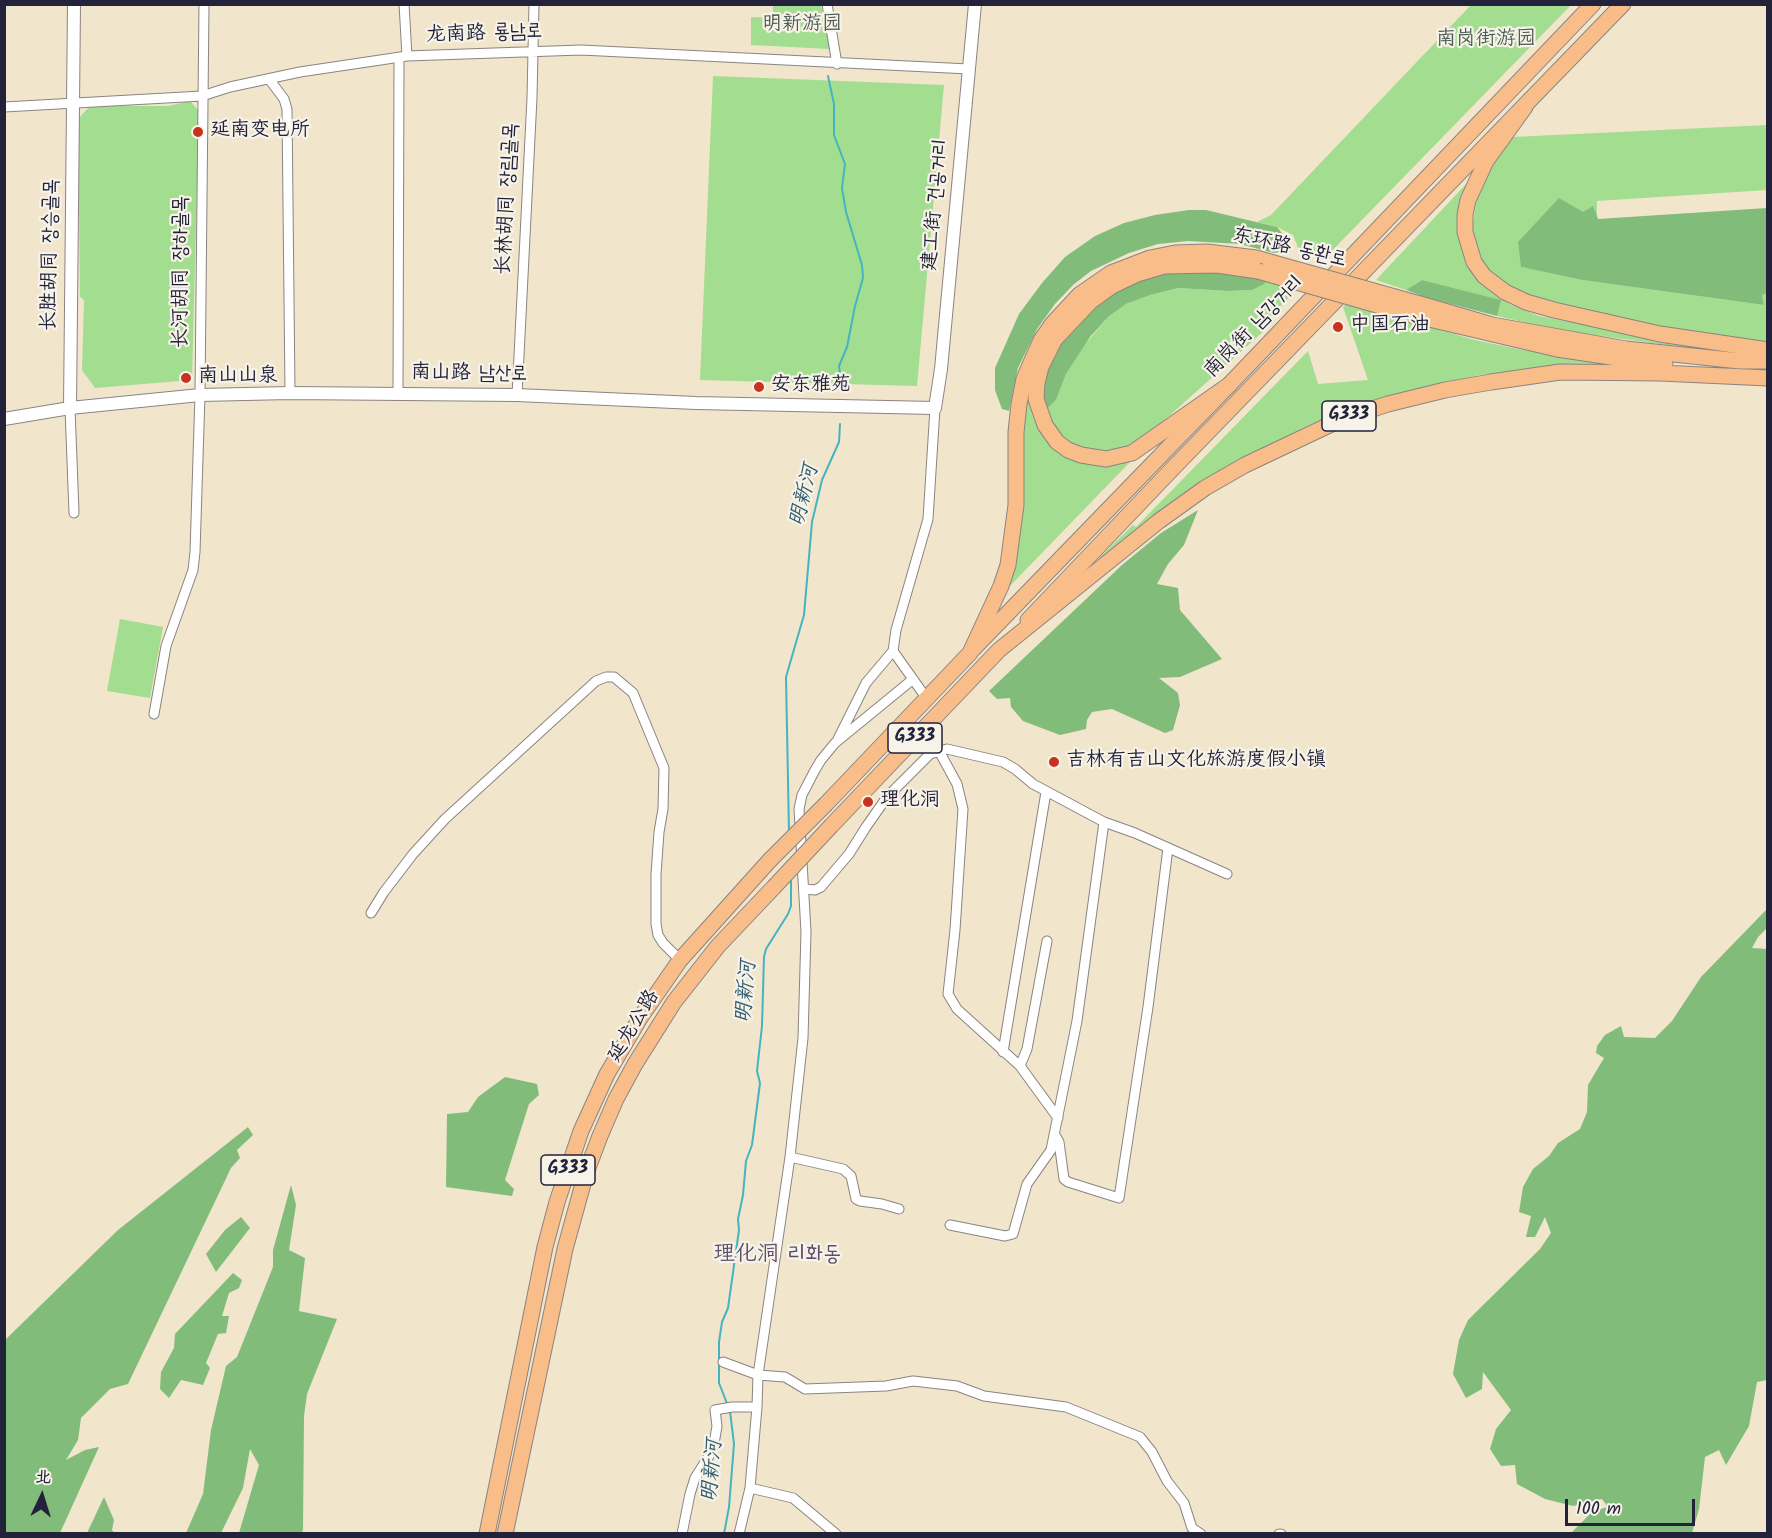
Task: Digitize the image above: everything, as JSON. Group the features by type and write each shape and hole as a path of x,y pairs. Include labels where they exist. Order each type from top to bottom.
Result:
{"main road":[{"name":"南岗街 남강거리","path":"970,653 1593,4"},
{"name":"南岗街 남강거리","path":"999,650 1623,4"},
{"path":"1525,106 1486,161 1468,200 1465,232 1474,262 1484,276 1504,292 1526,302 1554,310 1660,334 1767,350"},
{"name":"东环路 동환로","path":"970,653 1001,586 1008,565 1016,505 1016,432 1019,404 1024,379 1041,340 1053,323 1079,295 1111,273 1150,258 1175,253 1207,252 1256,258 1264,267"},
{"path":"1229,385 1132,453 1106,459 1081,455 1057,442 1045,425 1036,399 1041,367 1055,339 1090,302 1112,286 1137,274 1164,266 1264,267 1557,349 1665,365 1698,374"},
{"path":"1416,310 1616,347 1740,361 1767,361"},
{"name":"G333","path":"999,650 1159,521 1205,488 1245,465 1342,418 1445,390 1560,372 1698,374 1767,378"},
{"name":"延龙公路","path":"505,1533 565,1249 586,1173 616,1100 635,1064 674,1002 718,946 999,650"},
{"name":"延龙公路","path":"487,1533 538,1276 563,1184 581,1131 612,1065 639,1018 680,960 770,860 970,653"}],"street":[{"name":"长胜胡同 장승골목","path":"70,408 74,4"},
{"name":"长河胡同 장하골목","path":"154,714 166,646 193,570 200,395 204,4"},
{"path":"398,393 404,4"},
{"name":"长林胡同 장림골목","path":"517,395 534,4"},
{"path":"827,4 837,63"},
{"name":"建工街 건공거리","path":"935,408 941,369 975,4"},
{"name":"龙南路 룡남로","path":"4,107 202,96 230,87 300,72 403,57 582,50 969,69"},
{"path":"269,79 284,99 287,109 291,393"},
{"name":"南山路 남산로","path":"4,419 70,408 200,395 291,393 517,395 696,403 935,408"},
{"path":"70,408 74,513"},
{"path":"836,743 866,683 892,651 928,519 935,408"},
{"path":"892,651 927,699"},
{"path":"370,913 413,854 445,819 596,681 614,677 633,693 664,768 663,809 656,874 656,924 658,935 663,943 680,960"},
{"path":"739,1533 750,1488 758,1375 790,1157 803,1038 806,968 805,889 799,809 802,795 821,760 836,743 912,680"},
{"path":"805,889 815,890 831,876 887,797 921,762 947,749 1003,762 1046,792 1104,822 1227,874"},
{"path":"939,751 957,784 963,809 957,906 948,994 957,1010 1020,1066 1058,1118"},
{"path":"873,782 887,797"},
{"path":"1003,1052 1046,792"},
{"path":"950,1225 1005,1236 1013,1234 1027,1184 1050,1150 1055,1135 1077,1021 1104,822"},
{"path":"1055,1135 1059,1142 1064,1179 1119,1198 1148,1006 1168,848"},
{"path":"1020,1066 1027,1049 1047,941"},
{"path":"790,1157 843,1169 851,1176 856,1199 898,1209"},
{"path":"723,1362 758,1375 785,1377 805,1389 885,1386 913,1381 957,1386 984,1396 1066,1407 1140,1437 1152,1452 1167,1481 1184,1503 1192,1528 1201,1533"},
{"path":"682,1533 695,1478 709,1456 716,1438 715,1410 757,1407"},
{"path":"750,1488 793,1498 836,1533"}],"green space":[{"name":"明新游园","path":"773,5 821,5 830,49 751,45 751,17 773,18"},
{"name":"南岗街游园","path":"1471,5 1571,5 1323,260 1299,250 1293,235 1277,227 1257,222 1271,215"},
{"path":"713,76 944,85 917,386 700,380"},
{"path":"190,101 199,111 192,380 95,388 82,370 84,300 80,297 78,119 90,106 168,106"},
{"path":"1767,125 1767,190 1597,201 1597,219 1578,210 1521,267 1582,280 1764,305 1762,295 1767,293 1767,345 1732,341 1556,308 1494,279 1483,262 1472,229 1477,198 1485,175 1513,137"},
{"path":"1469,181 1457,219 1459,232 1484,285 1496,295 1509,304 1539,316 1698,347 1695,349 1559,330 1497,316 1500,300 1422,280 1406,290 1376,280"},
{"path":"1559,198 1583,212 1593,206 1598,219 1767,208 1767,293 1762,295 1764,305 1582,280 1521,267 1518,242"},
{"path":"1189,210 1206,210 1277,227 1286,238 1290,250 1274,253 1240,244 1188,241 1158,244 1129,253 1091,271 1073,285 1055,304 1037,329 1018,368 1009,411 1002,409 995,390 995,368 1019,314 1065,257 1095,236 1124,223"},
{"path":"1205,269 1267,280 1252,290 1178,288 1126,304 1108,317 1090,337 1066,374 1056,400 1045,411 1043,382 1056,349 1070,330 1105,296 1154,274"},
{"path":"1267,280 1298,288 1270,317 1275,321 1139,443 1112,452 1082,450 1056,433 1045,411 1056,400 1066,374 1082,348 1108,317 1126,304 1149,295 1178,288 1252,290"},
{"path":"1422,280 1501,300 1497,316 1406,290"},
{"path":"1347,303 1475,340 1597,361 1601,366 1480,375 1387,396 1311,424 1251,455 1099,563 1101,556 1133,525 1136,527 1308,351 1318,384 1368,380 1343,307"},
{"path":"1030,402 1050,442 1130,462 1008,588 1016,559 1020,531 1024,403"},
{"path":"1198,510 1184,545 1168,564 1157,584 1178,588 1180,610 1222,659 1180,677 1159,678 1178,693 1180,705 1173,730 1165,733 1112,709 1092,712 1087,720 1086,729 1060,735 1023,721 1011,707 1010,698 997,699 989,691 1122,565 1161,533"},
{"path":"120,619 163,627 150,698 107,691"},
{"path":"1767,909 1767,928 1752,948 1768,949 1767,1380 1757,1382 1749,1426 1726,1465 1719,1450 1705,1457 1699,1509 1692,1533 1571,1533 1593,1511 1608,1507 1602,1499 1573,1506 1545,1499 1517,1484 1515,1465 1501,1466 1490,1449 1496,1429 1511,1410 1483,1372 1482,1389 1466,1398 1453,1374 1459,1340 1468,1320 1540,1249 1551,1233 1545,1217 1535,1237 1526,1237 1531,1216 1519,1212 1523,1187 1533,1169 1549,1156 1558,1143 1580,1129 1587,1112 1588,1085 1604,1058 1596,1053 1597,1046 1605,1035 1621,1026 1624,1037 1655,1038 1672,1021 1701,977"},
{"path":"505,1077 537,1084 539,1095 529,1104 505,1180 514,1189 512,1196 446,1187 447,1114 468,1112 478,1097"},
{"path":"248,1127 253,1135 237,1150 240,1158 231,1168 128,1384 110,1389 81,1418 78,1440 66,1460 85,1450 99,1447 60,1533 5,1533 5,1340 118,1230"},
{"path":"291,1185 296,1205 289,1250 305,1258 299,1311 337,1319 307,1394 304,1416 302,1533 239,1533 259,1465 250,1449 243,1488 221,1533 186,1533 203,1494 211,1430 226,1366 237,1357 273,1267 273,1250"},
{"path":"241,1217 250,1228 216,1272 206,1254 225,1230"},
{"path":"233,1273 242,1280 239,1288 229,1293 222,1316 229,1316 226,1333 218,1334 206,1363 210,1368 203,1385 181,1380 169,1398 160,1389 161,1372 174,1348 175,1334"},
{"path":"104,1497 114,1520 112,1530 114,1533 87,1533"}],"waterway":[{"name":"明新河","path":"828,76 834,104 834,135 845,164 842,188 846,212 862,265 863,278 847,347 839,366 841,383"},
{"name":"明新河","path":"789,832 786,677 804,615 812,522 822,480 839,442 840,424"},
{"name":"明新河","path":"728,1406 719,1383 719,1342 722,1322 728,1308 746,1161 752,1145 760,1083 757,1071 762,1026 764,957 766,949 791,906 791,877"},
{"name":"明新河","path":"724,1534 729,1507 734,1444 730,1411"}],"place":[{"name":"延南变电所","path":"198,132"},
{"name":"中国石油","path":"1338,327"},
{"name":"南山山泉","path":"186,378"},
{"name":"安东雅苑","path":"759,387"},
{"name":"吉林有吉山文化旅游度假小镇","path":"1054,762"},
{"name":"理化洞","path":"868,802"}],"district":[{"name":"理化洞 리화동","path":"777,1256"}]}
